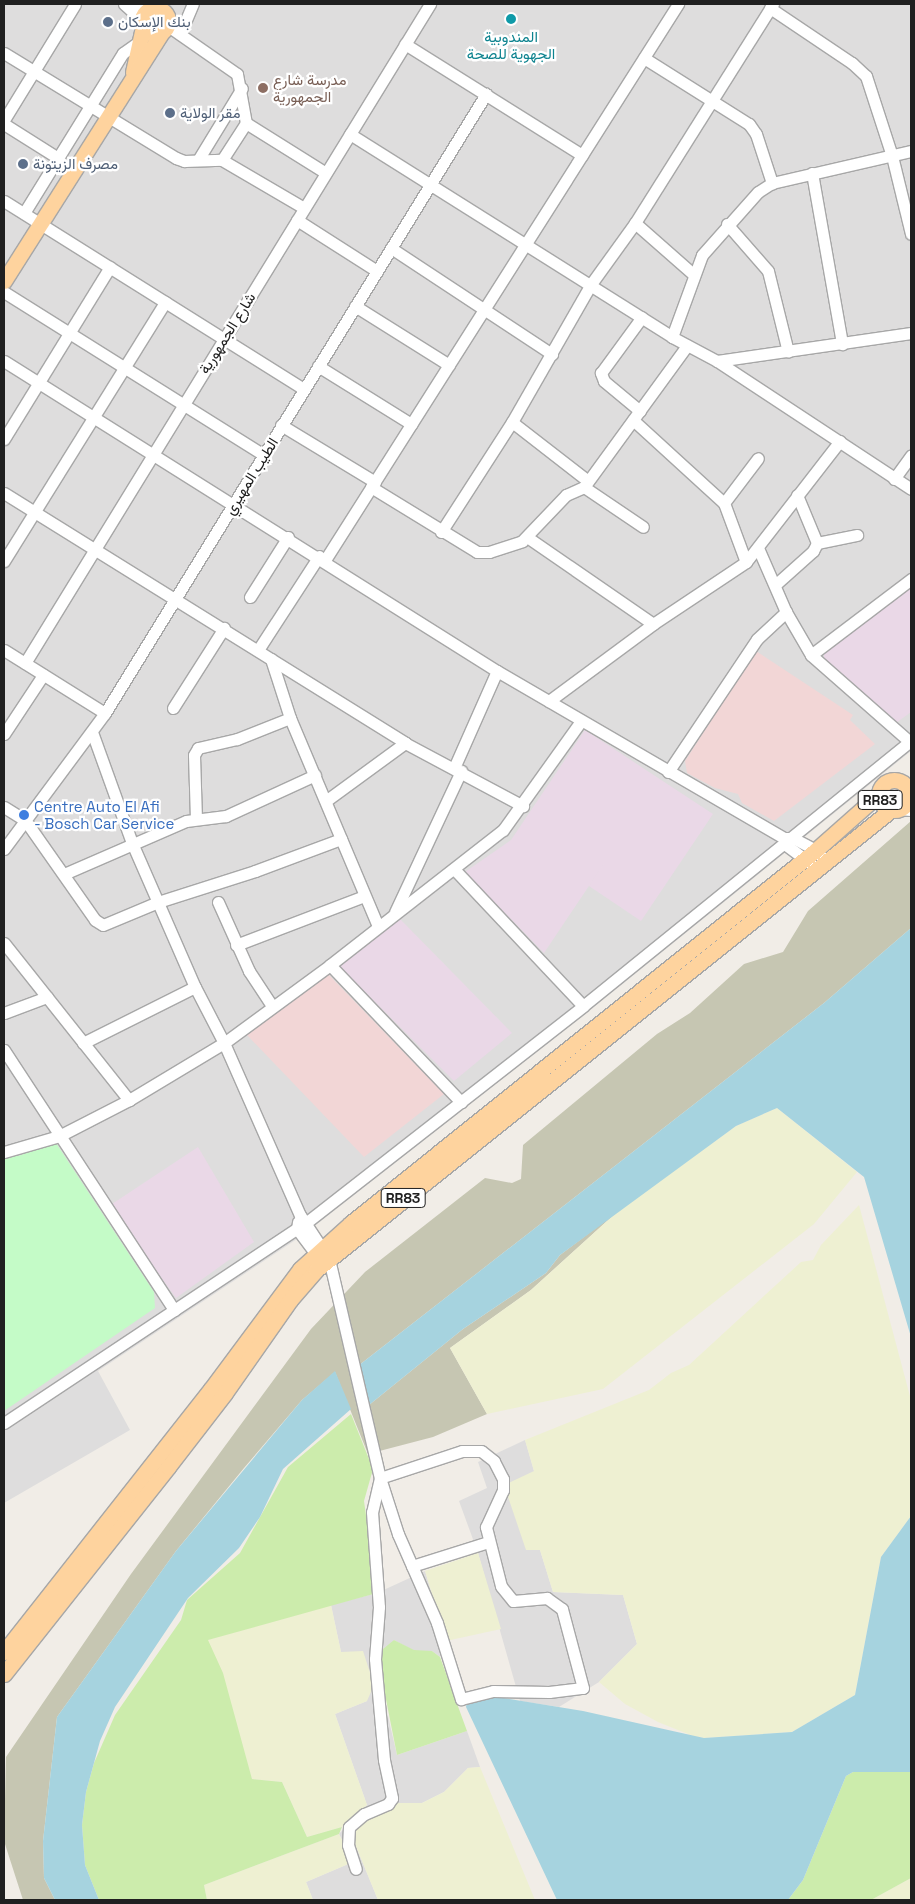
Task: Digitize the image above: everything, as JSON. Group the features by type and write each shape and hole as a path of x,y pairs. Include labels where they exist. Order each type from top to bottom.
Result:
{"main road":[{"path":"147,14 159,9 169,23"},
{"path":"147,14 150,34 169,23"},
{"path":"131,81 147,14"},
{"path":"4,281 107,117 169,23"},
{"name":"RR83","path":"816,859 879,794 884,784 911,772"},
{"name":"RR83","path":"895,780 905,785 906,801"},
{"name":"RR83","path":"879,794 882,804 906,801"},
{"name":"RR83","path":"4,1652 211,1389 279,1294 816,859 906,801"},
{"name":"RR83","path":"4,1674 225,1393 290,1300 324,1259"}],"street":[{"path":"4,120 75,4"},
{"path":"124,4 147,14"},
{"path":"132,4 147,14"},
{"path":"193,4 169,23 232,68 242,88 246,123 222,160"},
{"name":"شارع الجمهورية","path":"24,663 96,550 430,4"},
{"path":"258,650 373,485 678,4"},
{"path":"441,532 512,422 591,284 635,223 771,6 852,63 866,76 892,156 911,234"},
{"path":"24,213 123,53 139,42"},
{"path":"405,44 582,155"},
{"path":"4,54 176,158 184,161 222,160 304,208"},
{"path":"644,58 712,99 753,129 772,183"},
{"path":"198,160 242,88"},
{"name":"الطيب المهيري","path":"4,848 92,732 486,94"},
{"path":"246,123 326,173"},
{"path":"4,124 58,158"},
{"path":"350,134 687,346 718,361 911,490"},
{"path":"672,336 702,255 727,224 758,192 772,183 911,151"},
{"path":"812,173 842,344"},
{"path":"4,201 304,389"},
{"path":"297,220 377,271"},
{"path":"635,223 694,274"},
{"path":"727,224 768,271 788,352"},
{"path":"391,248 485,308 552,354"},
{"path":"4,439 110,267"},
{"path":"4,292 264,455"},
{"path":"4,561 165,302"},
{"path":"355,306 449,365"},
{"path":"642,317 601,373 604,381 724,503 746,562"},
{"path":"718,361 911,333"},
{"path":"282,426 441,532 480,553 527,537 566,494 586,484 687,346"},
{"path":"4,361 322,558 497,671 788,840 816,859"},
{"path":"318,366 412,424"},
{"path":"512,422 586,484 643,526"},
{"path":"549,701 653,624 746,562 840,441"},
{"path":"894,479 911,456"},
{"path":"724,503 758,458"},
{"path":"4,493 224,628 405,743 524,806"},
{"path":"797,495 817,543"},
{"path":"775,585 812,551 817,543 858,535"},
{"path":"250,598 288,537"},
{"path":"527,537 653,624"},
{"path":"4,1423 174,1310 301,1222 461,1102 583,1006 910,741 811,655 786,612 758,548"},
{"path":"811,655 911,579"},
{"path":"668,772 757,639 786,612"},
{"path":"173,708 224,628"},
{"path":"4,650 104,713"},
{"path":"271,659 290,718 327,800 364,896 378,926"},
{"path":"393,915 458,770 497,671"},
{"path":"4,734 43,675"},
{"path":"196,819 194,755 198,748 237,739 290,718"},
{"path":"4,1152 59,1136 129,1100 224,1042 330,965 504,830 524,806 581,721"},
{"path":"92,732 132,843 195,988 224,1042 301,1222 324,1259 380,1478 398,1534 437,1623 461,1699 493,1692 548,1692 583,1688 562,1608 547,1598 517,1602 509,1598 501,1586 488,1542 486,1523 503,1490 503,1479 494,1461 482,1451 462,1451 380,1478"},
{"path":"327,800 405,743"},
{"path":"64,874 132,843 196,819 226,816 315,775"},
{"path":"4,807 24,820 101,924 158,902 254,871 341,838"},
{"path":"454,869 583,1006"},
{"path":"236,945 364,896"},
{"path":"218,902 236,945 272,1006"},
{"path":"4,943 129,1100"},
{"path":"330,965 461,1102"},
{"path":"83,1044 195,988"},
{"path":"4,1013 46,997"},
{"path":"4,1050 174,1310"},
{"path":"356,1869 348,1845 349,1828 364,1814 388,1804 392,1798 384,1760 375,1658 379,1607 372,1512 380,1478"},
{"path":"412,1566 488,1542"}],"shaded area":[{"path":"4,4 911,4 911,751 589,1011 303,1235 98,1371 130,1430 4,1503"},
{"path":"911,585 911,712 896,723 824,658 824,651"},
{"path":"756,651 853,715 850,720 875,744 774,821 742,803 738,794 715,788 687,773 685,761"},
{"path":"585,730 713,814 641,921 589,886 607,859 544,953 465,872 511,840"},
{"path":"911,821 911,928 824,1003 358,1366 369,1405 463,1329 546,1273 560,1255 617,1212 531,1290 450,1348 487,1414 433,1437 368,1454 335,1372 302,1400 244,1468 176,1551 57,1717 43,1841 44,1878 55,1900 23,1900 4,1841 6,1757 131,1574 311,1329 365,1272 485,1178 512,1183 521,1179 523,1145 657,1034 690,1013 744,964 783,952 808,911"},
{"path":"400,919 512,1033 454,1081 339,966"},
{"path":"329,975 444,1094 364,1157 247,1035 321,977"},
{"path":"777,1108 857,1172 814,1224 603,1389 487,1414 450,1348 531,1290 617,1212 736,1126"},
{"path":"198,1147 254,1242 176,1298 109,1206"},
{"path":"859,1205 911,1400 911,1516 881,1557 855,1695 792,1732 704,1738 693,1736 658,1722 625,1704 599,1682 637,1644 623,1595 553,1592 540,1550 526,1550 504,1485 534,1471 525,1440 649,1390 671,1373 689,1365 801,1262 813,1260 821,1245"},
{"path":"525,1440 534,1471 540,1550 553,1592 623,1595 637,1644 599,1682 559,1707 520,1701 478,1553 459,1501 487,1488 478,1462"},
{"path":"478,1553 501,1629 446,1641 425,1571"},
{"path":"425,1571 446,1641 440,1657 432,1651 414,1651 394,1640 380,1682 397,1755 467,1731 480,1767 468,1768 444,1792 422,1803 398,1803 353,1839 378,1900 313,1900 306,1882 353,1862 339,1834 367,1805 335,1714 367,1701 341,1652 331,1605 377,1593"},
{"path":"331,1605 341,1652 363,1651 374,1685 367,1701 335,1714 367,1805 342,1827 307,1837 282,1782 252,1779 207,1640"},
{"path":"480,1767 535,1900 378,1900 353,1839 360,1821 398,1803 422,1803 444,1792 468,1768"},
{"path":"339,1834 353,1862 306,1882 313,1900 207,1900 204,1885"},
{"path":"911,1878 911,1900 871,1900"}],"green space":[{"path":"56,1143 154,1292 155,1308 4,1411 4,1156 18,1156"},
{"path":"351,1414 373,1469 364,1501 377,1593 208,1640 223,1673 252,1779 282,1782 307,1837 342,1827 339,1834 204,1885 207,1900 99,1900 85,1865 82,1825 86,1792 94,1763 115,1715 181,1620 187,1600 240,1553 288,1467"},
{"path":"394,1640 414,1650 432,1651 440,1657 467,1731 397,1755 377,1654"},
{"path":"853,1772 911,1772 911,1878 871,1900 788,1900 803,1880 846,1776"}],"water":[{"path":"911,928 911,1337 864,1177 777,1108 736,1126 560,1255 546,1273 463,1329 369,1405 358,1366 824,1003"},
{"path":"335,1371 351,1409 283,1469 260,1517 239,1548 188,1598 115,1707 100,1741 86,1792 82,1825 85,1865 99,1900 55,1900 44,1878 43,1841 57,1717 176,1551 302,1400"},
{"path":"911,1516 911,1772 853,1772 846,1776 803,1880 788,1900 557,1900 466,1707 467,1701 498,1697 583,1711 704,1738 792,1732 855,1695 881,1557"}],"place":[{"name":"المندوبية الجهوية للصحة","path":"511,19"},
{"name":"بنك الإسكان","path":"108,22"},
{"name":"مدرسة شارع الجمهورية","path":"263,88"},
{"name":"مقر الولاية","path":"170,113"},
{"name":"مصرف الزيتونة","path":"23,164"},
{"name":"Centre Auto El Afi - Bosch Car Service","path":"24,815"}]}
